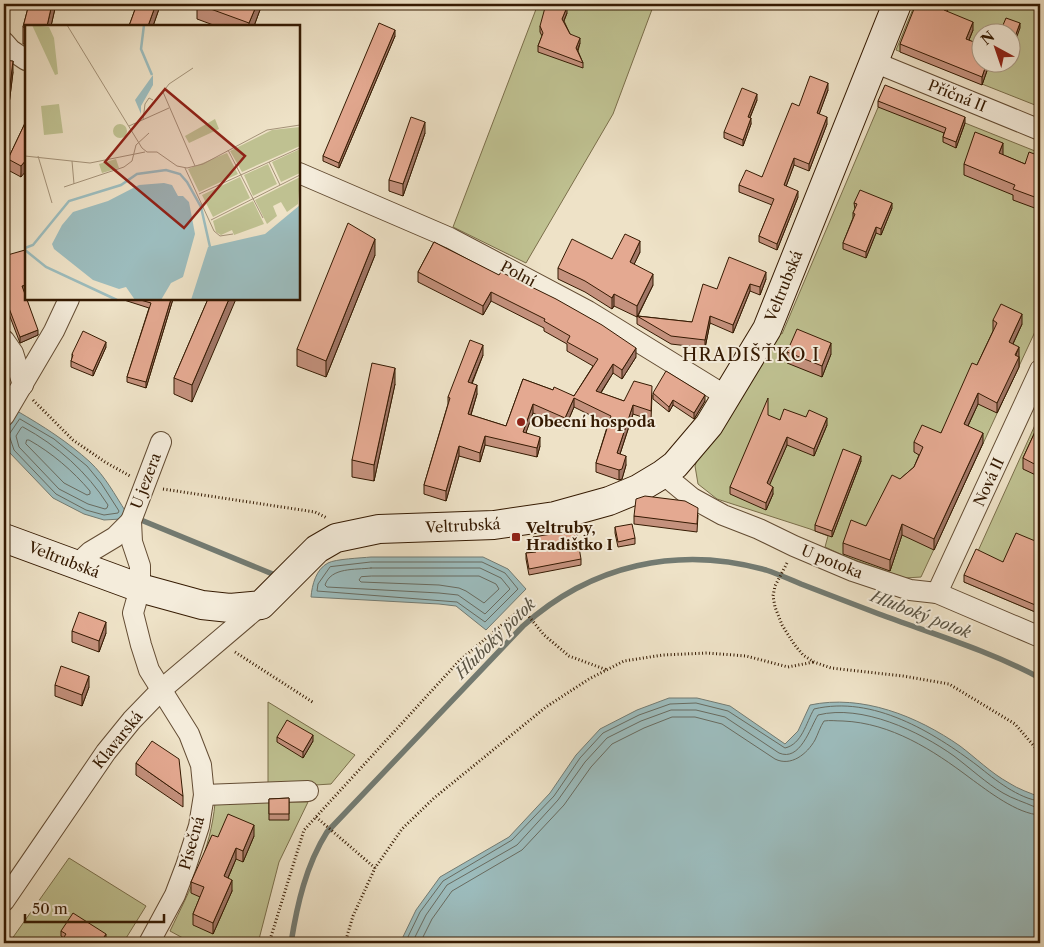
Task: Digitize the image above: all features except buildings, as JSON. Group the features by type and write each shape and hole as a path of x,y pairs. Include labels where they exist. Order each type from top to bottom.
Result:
{"street":[{"name":"Veltrubská","path":"4,538 140,588 202,606 230,608 261,605 317,549 336,538 357,532 379,529 494,525 555,516 610,501 638,489 675,465 692,447 709,425 767,329 897,4"},
{"path":"4,42 11,50 25,59"},
{"name":"Příčná II","path":"874,62 1040,130"},
{"name":"Polní","path":"300,173 467,247 588,310 726,396"},
{"path":"4,416 54,331 69,300"},
{"path":"4,340 13,353 23,385"},
{"name":"Nová II","path":"937,593 1040,370"},
{"name":"U jezera","path":"76,564 90,552 115,537 131,520 161,442"},
{"name":"U potoka","path":"662,474 692,498 722,515 759,529 853,571 910,590 937,593 1040,637"},
{"name":"U jezera","path":"131,520 132,542 140,566 140,588 133,613 149,670 162,689"},
{"name":"Klavarská","path":"4,901 106,752 132,720 162,689 261,605"},
{"name":"Písečná","path":"149,943 175,895 186,866 199,826 204,795 201,765 189,734 162,689"},
{"name":"Písečná","path":"204,795 308,791"}],"path":[{"path":"23,385 26,393 73,440 105,462 145,484 166,489 315,512 357,532"},
{"path":"786,565 775,586 773,596 775,607 782,625 803,655 814,662 831,668 902,676 949,684 1014,724 1040,753"},
{"path":"269,943 304,830 318,818 459,661 522,608 544,635 569,656 607,670"},
{"path":"218,642 314,703"},
{"path":"344,943 353,916 375,868 402,830 434,798 546,707 589,679 624,661 672,654 707,653 746,656 788,667 814,662"},
{"path":"318,818 375,868"}],"green space":[{"path":"538,4 654,4 613,114 526,263 453,227"},
{"path":"915,4 1040,4 1040,107 896,50"},
{"path":"885,91 1040,153 1040,321 921,577 905,578 825,547 828,536 717,499 698,484 695,466 698,457 775,331 782,334"},
{"path":"1040,414 1040,614 964,582"},
{"path":"268,702 355,755 331,784 268,788"},
{"path":"308,802 279,862 258,943 192,943 170,931 192,885 204,853 213,820 215,803"},
{"path":"69,858 146,906 123,943 9,943"}],"water":[{"path":"17,411 46,428 95,467 110,486 126,512 121,519 104,520 84,514 53,498 9,452 4,434"},
{"path":"371,557 483,557 508,569 526,589 486,630 456,606 311,597 315,578 320,569 328,563"},
{"path":"669,698 697,698 730,706 785,744 798,731 810,705 830,702 849,703 869,705 888,710 926,725 960,746 1002,779 1040,797 1040,943 400,943 416,910 440,877 509,837 550,793 576,755 600,729 637,710"}],"waterway":[{"path":"141,520 275,575"},
{"name":"Hluboký potok","path":"291,943 303,886 313,858 327,832 523,626 549,605 577,588 607,575 637,566 668,561 700,560 733,563 766,570 981,651 1040,678"}],"place":[{"name":"Obecní hospoda","path":"521,422"},
{"name":"Veltruby, Hradištko I","path":"516,537"}],"district":[{"name":"HRADIŠŤKO I","path":"751,355"}]}
